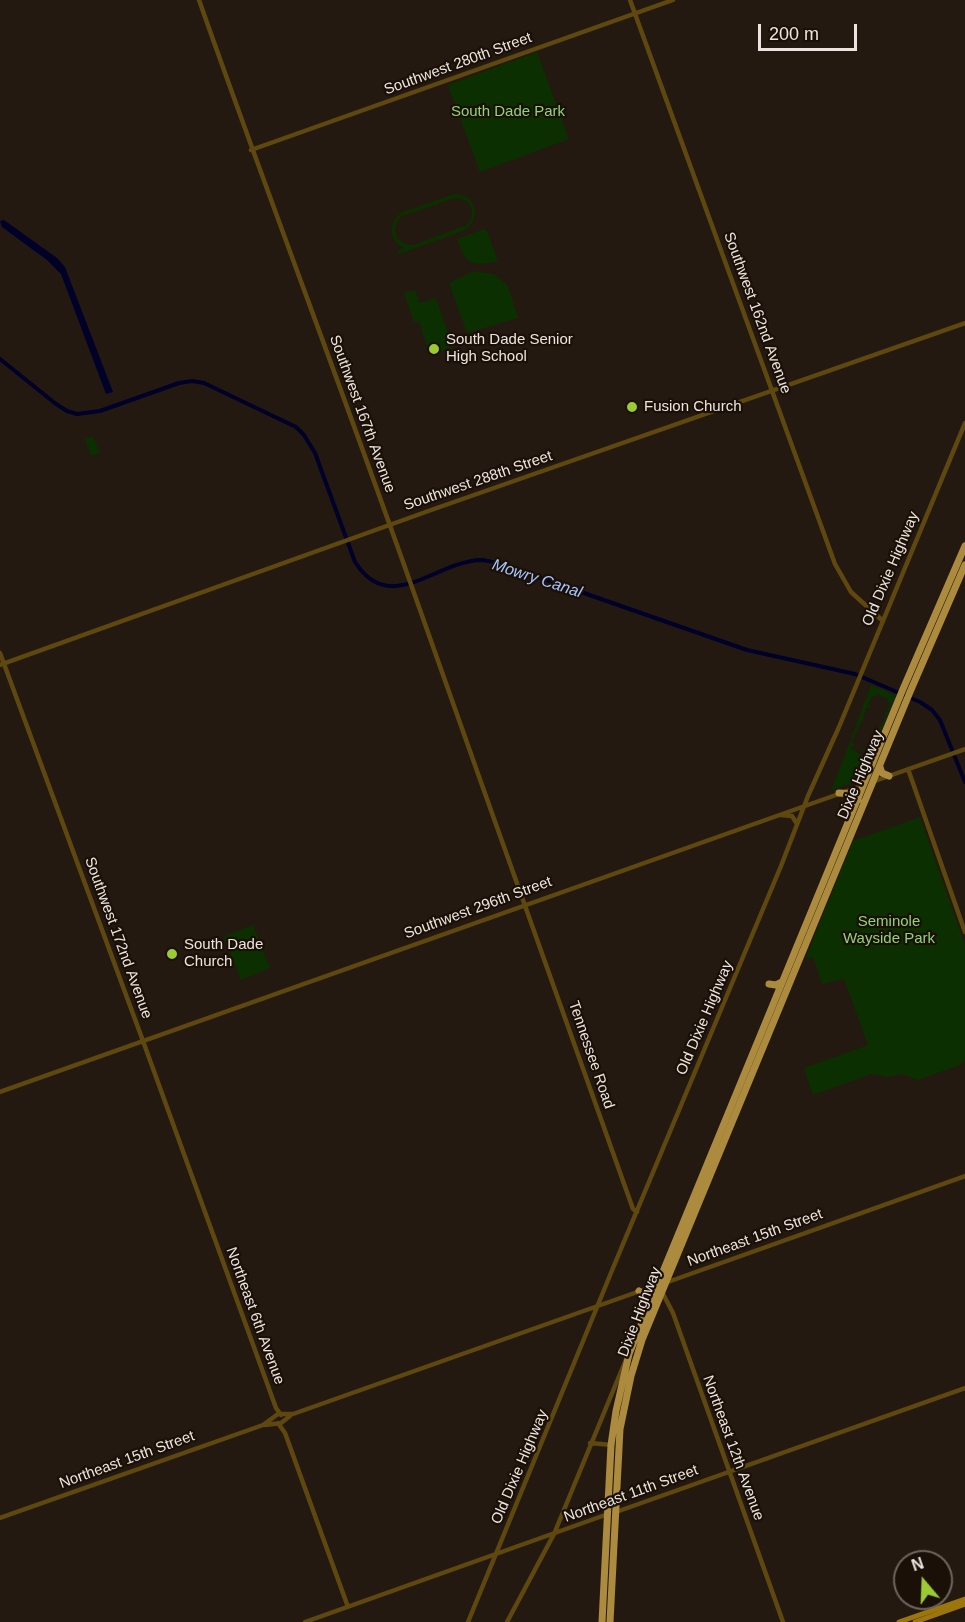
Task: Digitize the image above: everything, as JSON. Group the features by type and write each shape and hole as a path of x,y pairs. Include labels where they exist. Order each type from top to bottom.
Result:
{"highway":[{"path":"937,619 953,582 953,572 965,546"},
{"name":"Dixie Highway","path":"803,942 821,898 819,894 873,782 903,700 937,619 965,565"},
{"name":"Dixie Highway","path":"907,691 922,665 937,619"},
{"name":"Dixie Highway","path":"842,847 863,785 891,720 903,700"},
{"path":"873,782 872,773 891,729 891,720"},
{"path":"879,767 882,773 889,776"},
{"path":"770,1029 803,942 827,893 825,888 864,795 863,785"},
{"path":"840,793 854,794 858,800"},
{"path":"722,1146 720,1142 732,1112 733,1100 793,955 803,942"},
{"path":"769,984 774,986 783,980"},
{"path":"779,1010 778,1004 785,985 783,980"},
{"path":"770,1029 769,1024 775,999"},
{"name":"Dixie Highway","path":"610,1622 607,1588 616,1411 631,1350 649,1302 659,1288 669,1280 770,1029"},
{"name":"Dixie Highway","path":"615,1445 632,1371 659,1288 677,1237 733,1100"},
{"path":"701,1198 702,1188 713,1158 711,1153"},
{"path":"669,1280 667,1270 677,1244 677,1237"},
{"path":"639,1291 646,1296 649,1302"},
{"path":"602,1622 607,1588"}],"main road":[{"path":"915,1622 941,1610"},
{"path":"899,1622 936,1612"}],"street":[{"name":"Southwest 167th Avenue","path":"199,0 251,150 390,525 525,904"},
{"name":"Southwest 162nd Avenue","path":"630,0 837,570 851,592 882,621"},
{"name":"Southwest 280th Street","path":"251,150 673,0"},
{"name":"Southwest 288th Street","path":"2,664 965,323"},
{"name":"Old Dixie Highway","path":"468,1622 809,792 859,680 965,423"},
{"name":"Southwest 172nd Avenue","path":"0,653 2,664 212,1231"},
{"name":"Southwest 296th Street","path":"0,1092 965,749"},
{"path":"908,769 965,932"},
{"path":"809,792 818,800"},
{"path":"778,815 792,816 797,824"},
{"name":"Tennessee Road","path":"525,904 633,1209 637,1212"},
{"name":"Northeast 15th Street","path":"669,1280 965,1176"},
{"name":"Northeast 6th Avenue","path":"212,1231 348,1607"},
{"path":"581,1312 639,1291 659,1288"},
{"name":"Northeast 12th Avenue","path":"659,1288 673,1313 783,1622"},
{"path":"581,1312 588,1314 592,1319"},
{"name":"Northeast 15th Street","path":"0,1518 581,1312"},
{"path":"507,1622 554,1534 624,1361 631,1350"},
{"name":"Northeast 11th Street","path":"305,1622 965,1388"},
{"path":"590,1443 615,1445"},
{"path":"480,1560 490,1569"}],"green space":[{"name":"South Dade Park","path":"537,52 569,139 480,172 448,85"},
{"path":"454,194 468,198 475,208 473,221 463,231 399,254 397,251 404,248 392,235 392,225 403,212","holes":["454,198 460,198 471,206 472,215 467,225 413,245 402,243 398,238 395,228 400,217"]},
{"path":"484,229 487,231 498,261 476,264 467,259 457,239"},
{"path":"474,271 494,274 508,286 518,318 467,333 449,283"},
{"path":"415,290 420,303 436,298 453,347 430,355 419,321 414,322 404,293"},
{"path":"93,436 100,453 91,456 85,439"},
{"path":"871,685 896,695 871,755 857,748 859,746 867,752 868,749 871,750 875,741 872,740 876,739 880,727 878,726 881,726 886,714 884,712 887,712 890,703 887,702 888,699 877,694 875,697 872,696 868,705 871,706 867,707 863,718 865,721 862,720 852,742 850,741"},
{"path":"850,742 855,744 851,749 869,760 860,780 831,790"},
{"name":"Seminole Wayside Park","path":"920,817 965,945 965,1060 960,1065 918,1080 902,1074 888,1077 872,1074 813,1095 804,1068 868,1045 844,979 822,984 813,957 805,959 853,841"},
{"path":"253,925 270,968 241,980 224,936"}],"water":[{"path":"4,220 57,258 65,267 113,392 106,394 61,274 47,260 2,227 0,221"}],"waterway":[{"name":"Mowry Canal","path":"0,359 56,404 77,414 100,411 179,383 192,381 204,383 296,427 304,435 315,453 355,562 369,578 383,585 398,586 464,563 481,560 495,562 747,650 855,674 920,702 932,710 940,720 965,782"}],"place":[{"name":"South Dade Senior High School","path":"434,349"},
{"name":"Fusion Church","path":"632,407"},
{"name":"South Dade Church","path":"172,954"}]}
